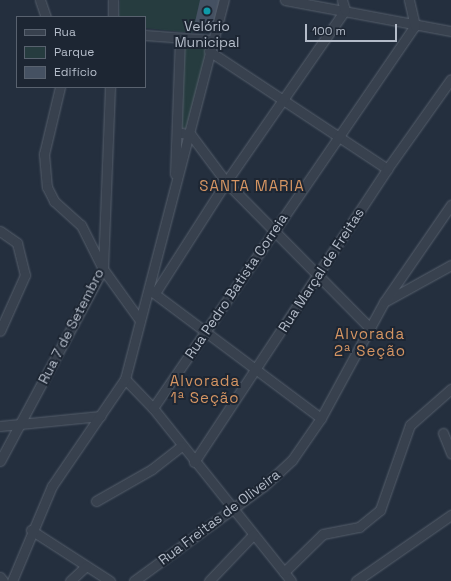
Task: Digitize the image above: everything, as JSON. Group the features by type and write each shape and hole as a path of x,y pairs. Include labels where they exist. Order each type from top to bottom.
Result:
{"street":[{"path":"40,0 46,16"},
{"path":"113,0 113,16"},
{"path":"153,292 174,188 191,135 209,51 224,0"},
{"path":"285,0 344,10 415,26 451,31"},
{"path":"12,581 32,530 52,486 125,379 139,320 153,292 282,99 344,10 342,0"},
{"path":"409,0 415,26"},
{"name":"Rua Pedro Batista Correia","path":"153,408 273,230 415,26"},
{"path":"146,35 212,40"},
{"path":"174,188 180,38"},
{"path":"209,51 387,169"},
{"name":"Rua Marçal de Freitas","path":"194,462 387,169 451,79"},
{"path":"60,88 44,154 47,187 54,201 81,225 103,269 139,320"},
{"name":"Rua 7 de Setembro","path":"0,460 103,269 110,88"},
{"path":"177,132 191,135 226,182 369,327"},
{"name":"Rua Freitas de Oliveira","path":"134,581 283,469 320,418 384,302 451,205"},
{"path":"0,231 17,243 25,275 0,331"},
{"path":"384,302 451,265"},
{"path":"153,292 205,333 320,418"},
{"path":"125,379 153,408 181,446 287,578 323,534 359,526 380,510 410,425 451,389"},
{"path":"0,426 101,416"},
{"path":"443,433 451,453"},
{"path":"96,501 152,469 181,446"},
{"path":"356,581 451,515"},
{"path":"32,530 110,581"},
{"path":"209,581 253,535"},
{"path":"70,581 86,566"},
{"path":"0,577 3,581"}],"green space":[{"path":"120,0 203,0 192,33 146,28 146,16 119,16"},
{"path":"183,40 209,42 189,130 181,127"}],"building":[{"name":"Velório Municipal","path":"200,0 221,0 213,26 195,22"}],"place":[{"name":"Velório Municipal","path":"207,11"}],"district":[{"name":"SANTA MARIA","path":"252,186"},
{"name":"Alvorada 2ª Seção","path":"370,342"},
{"name":"Alvorada 1ª Seção","path":"205,388"}]}
